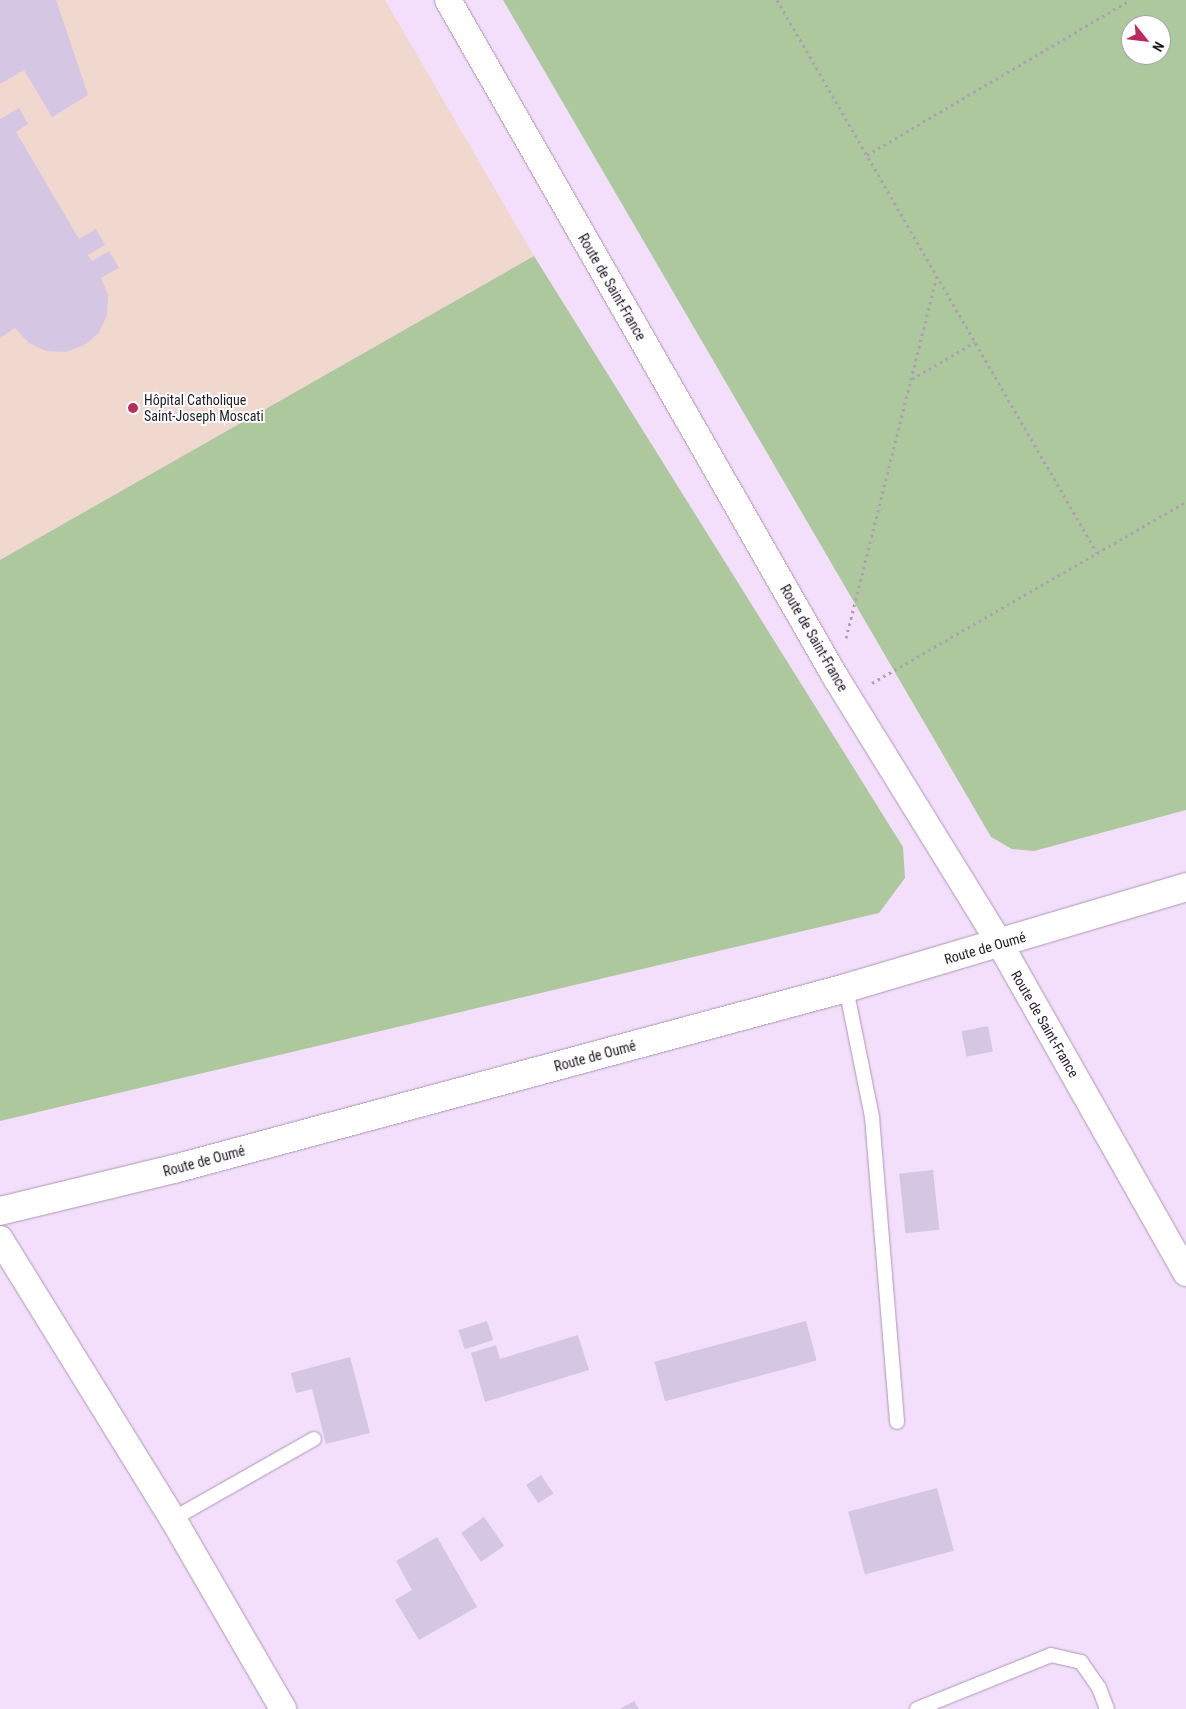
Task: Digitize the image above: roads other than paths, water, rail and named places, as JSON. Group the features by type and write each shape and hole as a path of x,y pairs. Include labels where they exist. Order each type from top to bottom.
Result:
{"main road":[{"name":"Route de Oumé","path":"0,1211 174,1169 846,988 1000,944 1186,887"}],"street":[{"name":"Route de Saint-France","path":"448,0 842,687 1000,944 1186,1273"},
{"path":"0,1239 173,1519 283,1709"}],"lane":[{"path":"846,988 872,1117 897,1422"},
{"path":"173,1519 314,1439"},
{"path":"917,1709 1051,1654 1081,1662 1099,1688 1107,1709"}],"place":[{"name":"Hôpital Catholique Saint-Joseph Moscati","path":"133,408"}]}
